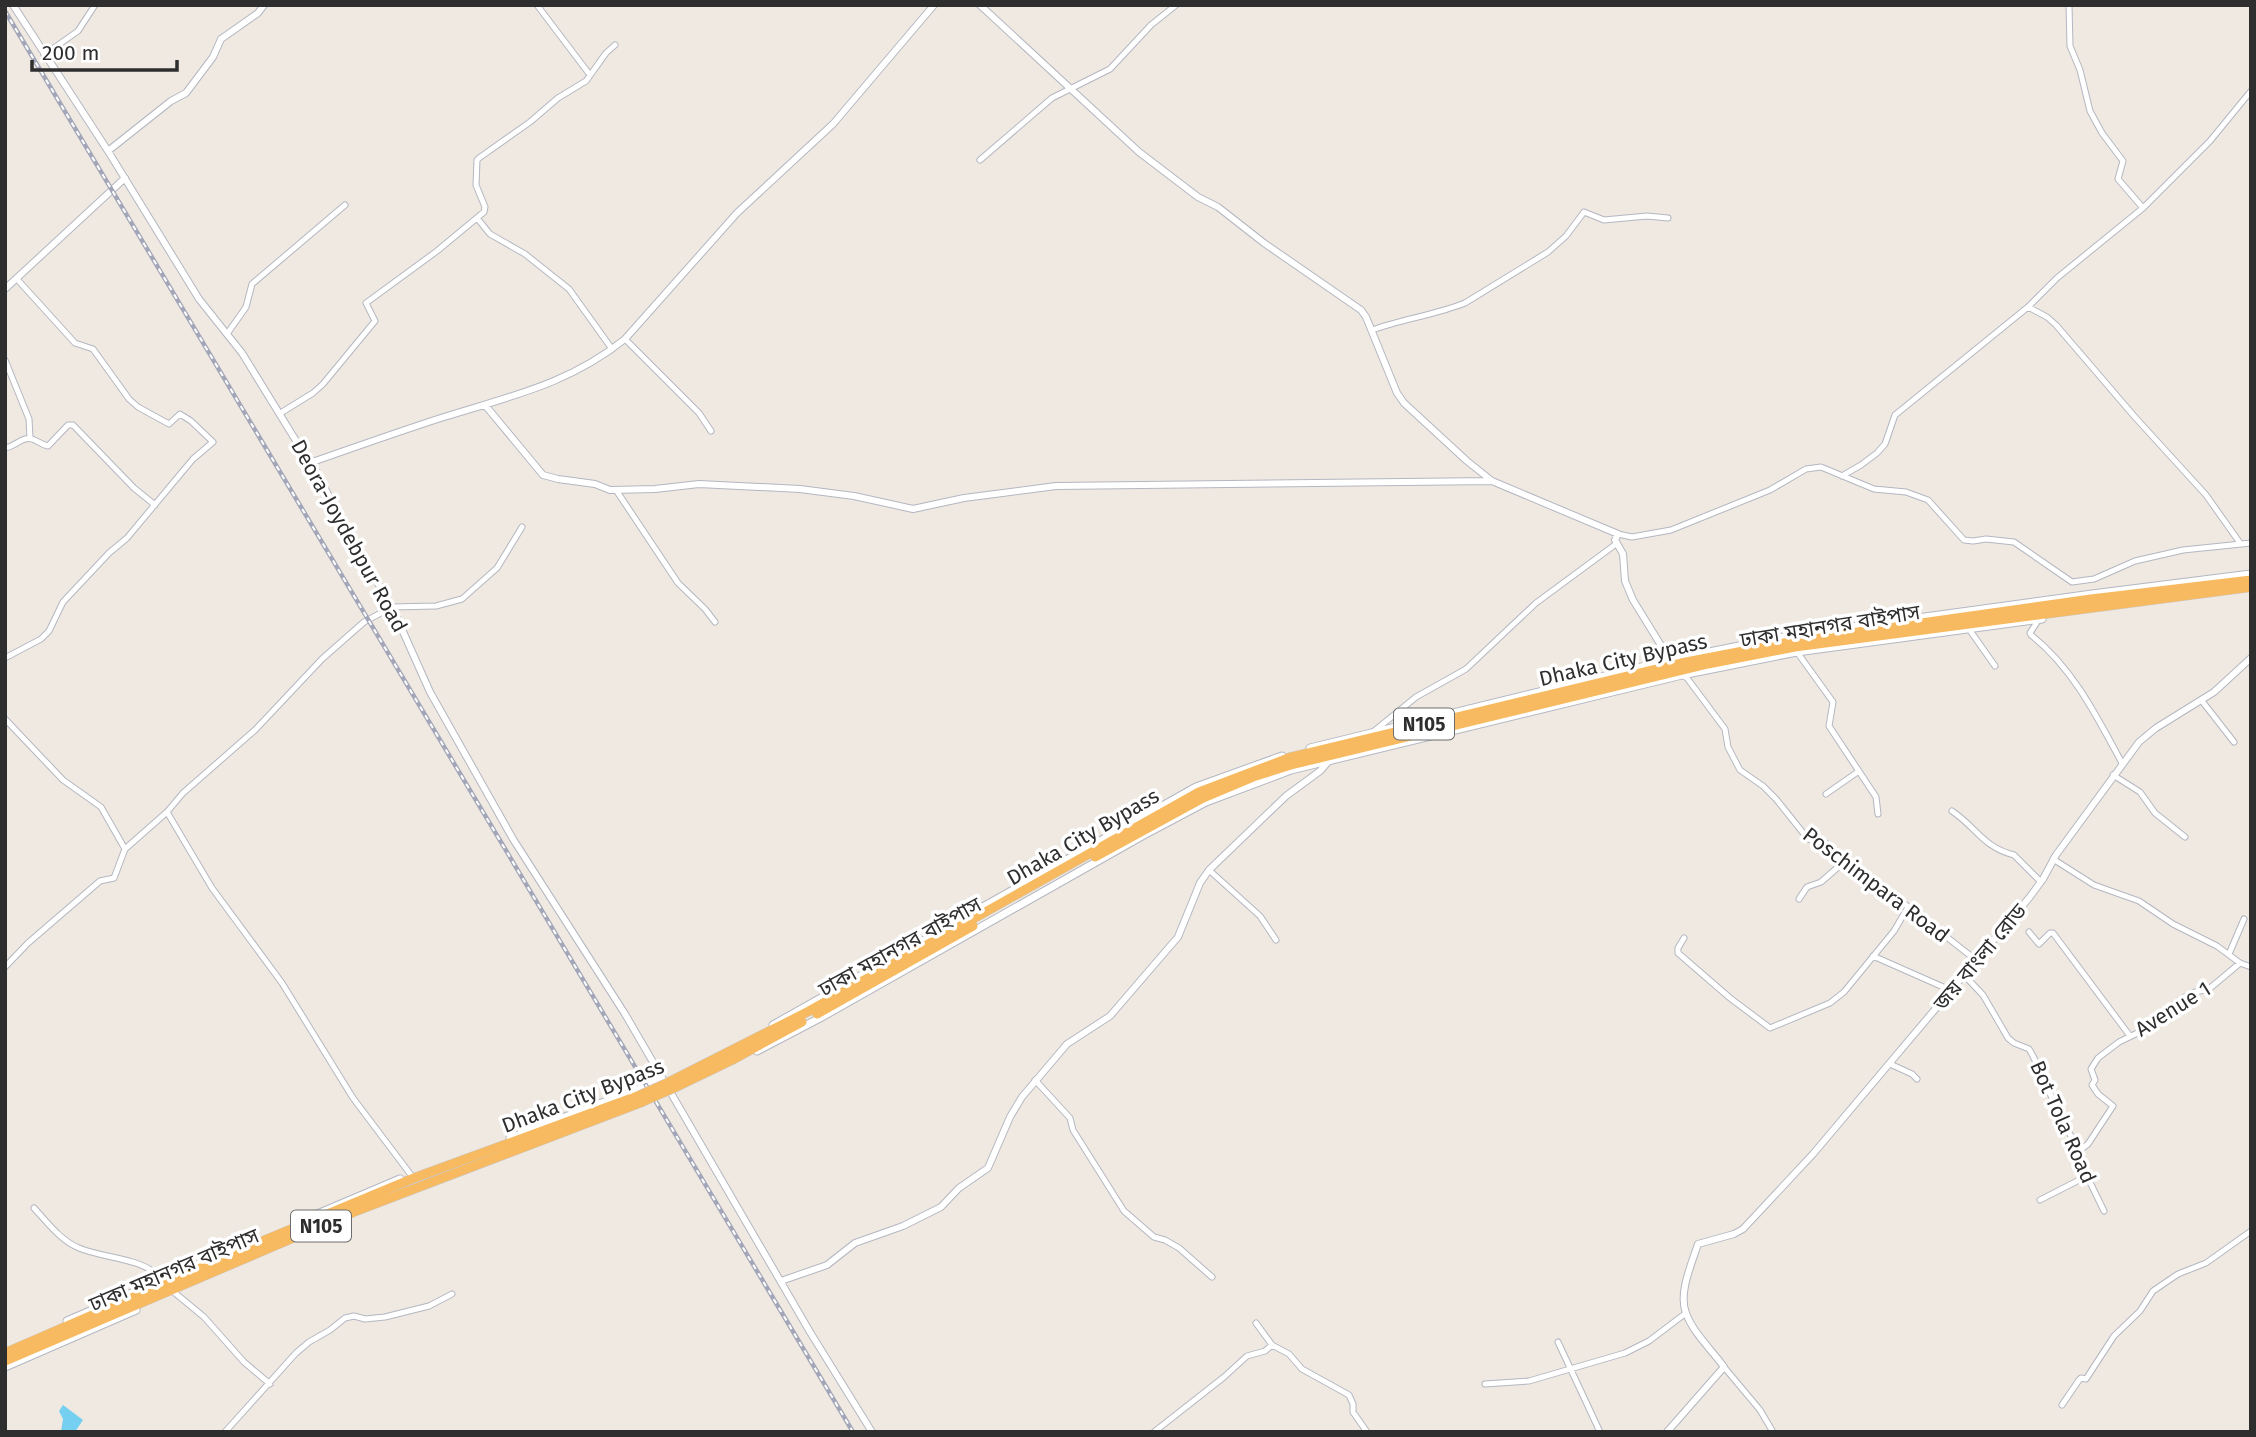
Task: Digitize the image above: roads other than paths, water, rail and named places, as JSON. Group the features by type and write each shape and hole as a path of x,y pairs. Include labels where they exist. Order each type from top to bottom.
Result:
{"highway":[{"name":"Dhaka City Bypass","path":"670,1086 809,1012 1199,792 1291,757 1681,663 1794,641 2091,599 2251,580"},
{"name":"ঢাকা মহানগর বাইপাস","path":"5,1361 356,1211 670,1086 786,1030 1203,798 1253,777 1291,765 1708,664 1796,647 2251,589"},
{"name":"Dhaka City Bypass","path":"5,1351 414,1178 641,1098"}],"main road":[{"path":"5,1351 161,1279 411,1175 670,1086 761,1031 1196,788 1290,754 1670,660 1807,633 2251,575"},
{"path":"5,1367 357,1215 670,1086 820,1018 1142,836 1206,803 1291,770 1682,675 1797,652 2251,589"}],"street":[{"name":"Deora-Joydebpur Road","path":"13,5 108,151 199,299 242,353 312,462 341,521 392,607 430,691 513,839 670,1086 781,1281 872,1432"},
{"path":"44,55 78,31 96,5"},
{"path":"108,151 171,101 186,93 213,57 222,39 258,13 264,5"},
{"path":"537,5 590,75"},
{"path":"312,462 575,372 612,349 625,339 737,213 833,124 934,5"},
{"path":"980,5 1139,152 1198,197 1217,207 1361,310 1372,330 1397,393 1404,403 1467,461 1510,491 1618,534 1632,537 1671,530 1756,496 1811,467 1821,467 1874,489 1906,492 1928,500 1964,540 2014,542 2072,582 2094,579 2132,562 2166,554 2251,543"},
{"path":"980,160 1052,98 1111,69 1151,25 1176,5"},
{"path":"2069,5 2070,46 2080,70 2090,111 2102,133 2123,161 2118,179 2143,208"},
{"path":"279,414 323,384 375,321 366,303 477,218 485,209 476,185 477,160 558,98 586,81 615,45"},
{"path":"1842,476 1861,465 1885,444 1895,415 2028,307 2057,278 2143,208 2210,141 2251,91"},
{"path":"5,289 125,178"},
{"path":"228,334 246,307 252,284 345,205"},
{"path":"1372,330 1465,303 1548,252 1566,236 1584,212 1604,220 1647,216 1668,218"},
{"path":"477,218 490,234 525,254 569,289 612,349"},
{"path":"5,657 41,639 49,631 63,602 109,553 127,538 193,459 213,442 180,414 170,424 141,410 91,347 75,343 16,278"},
{"path":"2028,307 2056,326 2206,495 2240,543"},
{"path":"625,339 699,413 711,431"},
{"path":"5,360 29,419 30,438"},
{"path":"485,405 543,475 595,484 610,490 699,484 787,489 854,496 913,509 964,498 1056,486 1492,481"},
{"path":"5,448 30,438 48,446 68,425 73,425 134,488 155,505"},
{"path":"616,490 678,583 705,608 715,622"},
{"path":"5,967 28,943 100,881 114,878 125,849 264,721 323,659 364,622 392,607 436,606 462,599 497,568 522,527"},
{"path":"1373,732 1416,697 1466,669 1536,603 1615,544 1618,534"},
{"path":"1615,544 1623,554 1625,581 1633,600 1670,660"},
{"path":"2039,619 2031,635 2050,650 2063,666 2094,711 2122,763"},
{"path":"1969,629 1995,666"},
{"path":"1797,652 1833,702 1829,726 1876,797 1878,814"},
{"name":"জয় বাংলা রোড","path":"1686,1313 1685,1291 1698,1244 1743,1229 1793,1177 2041,882 2053,859 2122,763 2146,736 2224,685 2251,658"},
{"name":"Poschimpara Road","path":"1682,675 1726,729 1728,747 1740,770 1776,799 1808,839 1824,842 1845,861 1879,884 1976,960"},
{"path":"2202,701 2234,742"},
{"path":"5,719 63,780 101,807 125,849"},
{"path":"781,1281 827,1265 855,1243 903,1226 941,1207 959,1188 991,1165 1010,1117 1022,1097 1068,1044 1110,1016 1178,937 1200,883 1209,870 1286,796 1328,762"},
{"path":"1826,794 1859,771"},
{"path":"2113,775 2141,793 2155,813 2185,837"},
{"path":"1952,811 1995,848 2005,854 2014,855 2041,882"},
{"path":"167,812 212,888 282,983 353,1098 411,1175"},
{"path":"2053,859 2094,885 2139,901 2173,924 2251,967"},
{"path":"1799,899 1807,887 1821,882 1845,861"},
{"path":"1209,870 1260,916 1276,940"},
{"path":"1684,938 1678,953 1770,1028 1830,1003 1844,992 1897,927 1908,907"},
{"path":"2228,954 2244,919"},
{"path":"2029,932 2039,944 2053,933 2130,1036"},
{"path":"1873,956 1950,990"},
{"name":"Avenue 1","path":"2080,1151 2088,1144 2113,1106 2093,1087 2095,1080 2092,1066 2107,1050 2162,1021 2174,1004 2191,993 2209,989 2240,963"},
{"name":"Bot Tola Road","path":"1964,975 1983,995 2008,1038 2031,1051 2058,1113 2080,1151 2087,1176 2104,1211"},
{"path":"1890,1064 1917,1079"},
{"path":"1035,1080 1070,1118 1073,1130 1124,1211 1154,1237 1180,1248 1212,1277"},
{"path":"2040,1200 2087,1176"},
{"path":"34,1208 61,1236 78,1248 144,1266 161,1279"},
{"path":"2062,1405 2079,1380 2086,1379 2114,1336 2140,1311 2153,1291 2179,1273 2206,1263 2251,1231"},
{"path":"174,1293 204,1317 244,1362 270,1384"},
{"path":"225,1432 296,1353 345,1318 385,1317 429,1306 452,1294"},
{"path":"1485,1384 1529,1381 1625,1353 1650,1341 1686,1313 1724,1367 1760,1410 1773,1432"},
{"path":"1256,1323 1272,1345 1289,1354 1302,1368 1349,1395 1353,1412 1367,1432"},
{"path":"1558,1342 1600,1432"},
{"path":"1154,1432 1247,1356 1265,1351 1272,1345"},
{"path":"1667,1432 1724,1367"}],"water":[{"path":"63,1405 83,1420 75,1432 61,1432 63,1419 59,1411"}],"railway":[{"path":"5,11 853,1432"}]}
